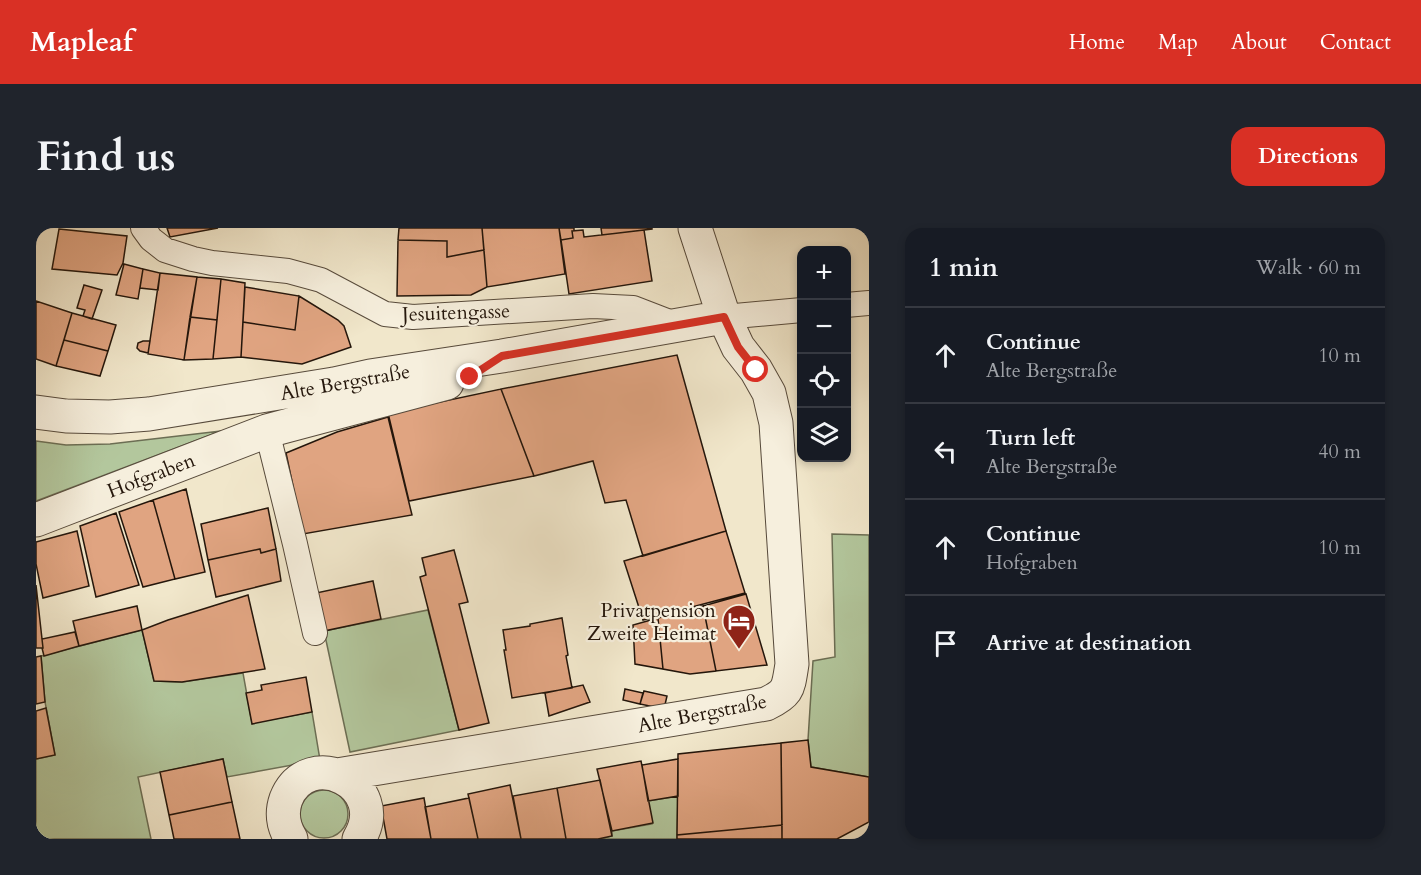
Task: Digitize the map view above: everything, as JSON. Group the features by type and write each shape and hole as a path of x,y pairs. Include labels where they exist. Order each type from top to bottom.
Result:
{"street":[{"path":"695,228 724,317"},
{"name":"Alte Bergstraße","path":"36,412 66,416 110,417 149,414 724,317 738,347 756,370 769,393 776,423 792,664 783,696 766,704 337,775 326,772 314,774 303,778 287,796 283,819 291,839"},
{"name":"Hofgraben","path":"36,520 267,431 470,377 502,356"},
{"path":"337,775 348,779 363,797 366,820 358,839"}],"lane":[{"name":"Jesuitengasse","path":"143,228 151,239 165,250 212,263 288,271 321,280 385,314 413,317 592,306 633,308 679,326"},
{"path":"851,305 869,303"},
{"name":"Alte Bergstraße","path":"724,317 797,310"},
{"path":"267,431 296,544 315,633"}],"green space":[{"path":"221,431 36,501 36,441 66,445 110,444"},
{"path":"832,534 869,535 869,777 811,767 808,740 813,661 835,657"},
{"path":"428,610 459,730 350,752 324,631"},
{"path":"142,630 154,681 182,682 243,673 252,723 312,712 320,760 227,777 223,759 138,777 151,839 36,839 36,759 55,755 45,702 41,656"},
{"path":"319,790 329,790 341,797 348,809 348,819 341,831 329,838 319,838 304,827 300,819 300,809 311,794"},
{"path":"678,796 677,839 598,839 612,836 612,831 652,824 648,801"}],"building":[{"path":"167,228 218,228 170,237"},
{"path":"399,228 482,228 484,250 447,257 447,241 398,240"},
{"path":"482,228 559,228 565,274 487,287"},
{"path":"559,228 574,228 573,238 561,240"},
{"path":"601,228 652,228 652,229 602,235"},
{"path":"59,229 127,236 123,263 117,275 52,269"},
{"path":"583,230 584,237 644,230 652,281 569,294 561,240 573,238 572,231"},
{"path":"398,240 447,241 447,257 484,250 487,287 471,295 397,296"},
{"path":"124,264 143,269 138,299 116,295"},
{"path":"143,269 160,273 158,290 140,288"},
{"path":"160,273 197,277 184,360 148,354"},
{"path":"197,277 221,279 217,320 190,317"},
{"path":"221,279 245,283 241,357 213,359"},
{"path":"84,285 102,290 92,319 83,316 85,310 77,308"},
{"path":"245,287 299,296 295,330 243,322"},
{"path":"299,296 338,320 344,326 351,347 302,364 241,357 243,322 295,330"},
{"path":"36,301 72,313 56,366 36,359"},
{"path":"72,313 116,325 108,351 64,340"},
{"path":"190,317 217,320 213,359 184,360"},
{"path":"64,340 108,351 100,376 56,366"},
{"path":"150,341 148,353 137,348 138,343"},
{"path":"677,355 726,531 643,556 626,500 605,503 593,461 534,476 501,389"},
{"path":"501,389 534,476 409,501 388,413"},
{"path":"388,417 412,515 303,534 286,453 337,432"},
{"path":"186,489 205,572 175,579 153,500"},
{"path":"153,500 175,579 143,587 119,512"},
{"path":"268,508 276,549 261,553 260,549 208,560 201,524"},
{"path":"116,513 139,585 96,597 80,526"},
{"path":"77,531 89,586 43,598 36,564 36,542"},
{"path":"726,531 745,593 643,620 624,561"},
{"path":"260,549 261,553 276,549 281,581 216,597 208,560"},
{"path":"454,550 468,602 459,604 489,723 459,730 420,577 426,575 422,558"},
{"path":"373,581 381,619 324,631 316,593"},
{"path":"36,585 43,648 36,648"},
{"path":"746,594 767,665 716,671 703,606"},
{"path":"248,595 265,669 182,682 154,681 142,630"},
{"path":"137,606 142,630 79,646 73,621"},
{"path":"703,606 716,671 690,674 663,669 658,618"},
{"path":"562,618 572,688 512,698 503,630"},
{"path":"658,618 663,669 635,664 633,625"},
{"path":"75,632 79,646 44,656 42,639"},
{"path":"41,656 45,702 36,704 36,657"},
{"path":"306,677 312,712 252,724 246,693 262,690 261,685"},
{"path":"583,685 590,702 549,716 545,693"},
{"path":"625,689 643,693 640,704 623,700"},
{"path":"644,691 667,696 664,709 640,704"},
{"path":"46,708 55,755 36,759 36,711"},
{"path":"808,740 811,767 869,777 869,822 837,839 782,839 781,743"},
{"path":"781,743 782,825 677,835 678,754"},
{"path":"223,759 232,802 169,815 160,772"},
{"path":"678,759 678,796 648,801 642,765"},
{"path":"641,761 653,823 612,831 597,769"},
{"path":"600,780 612,836 598,839 566,839 557,788"},
{"path":"510,785 521,839 478,839 468,794"},
{"path":"557,788 566,839 521,839 513,796"},
{"path":"424,798 431,839 387,839 381,806"},
{"path":"469,798 478,839 431,839 425,807"},
{"path":"232,802 240,839 174,839 169,815"},
{"path":"782,825 782,839 677,839 677,835"}],"place":[{"name":"Privatpension Zweite Heimat","path":"739,650"}],"route":[{"path":"470,377 502,356 724,317 738,347 756,370"}]}
